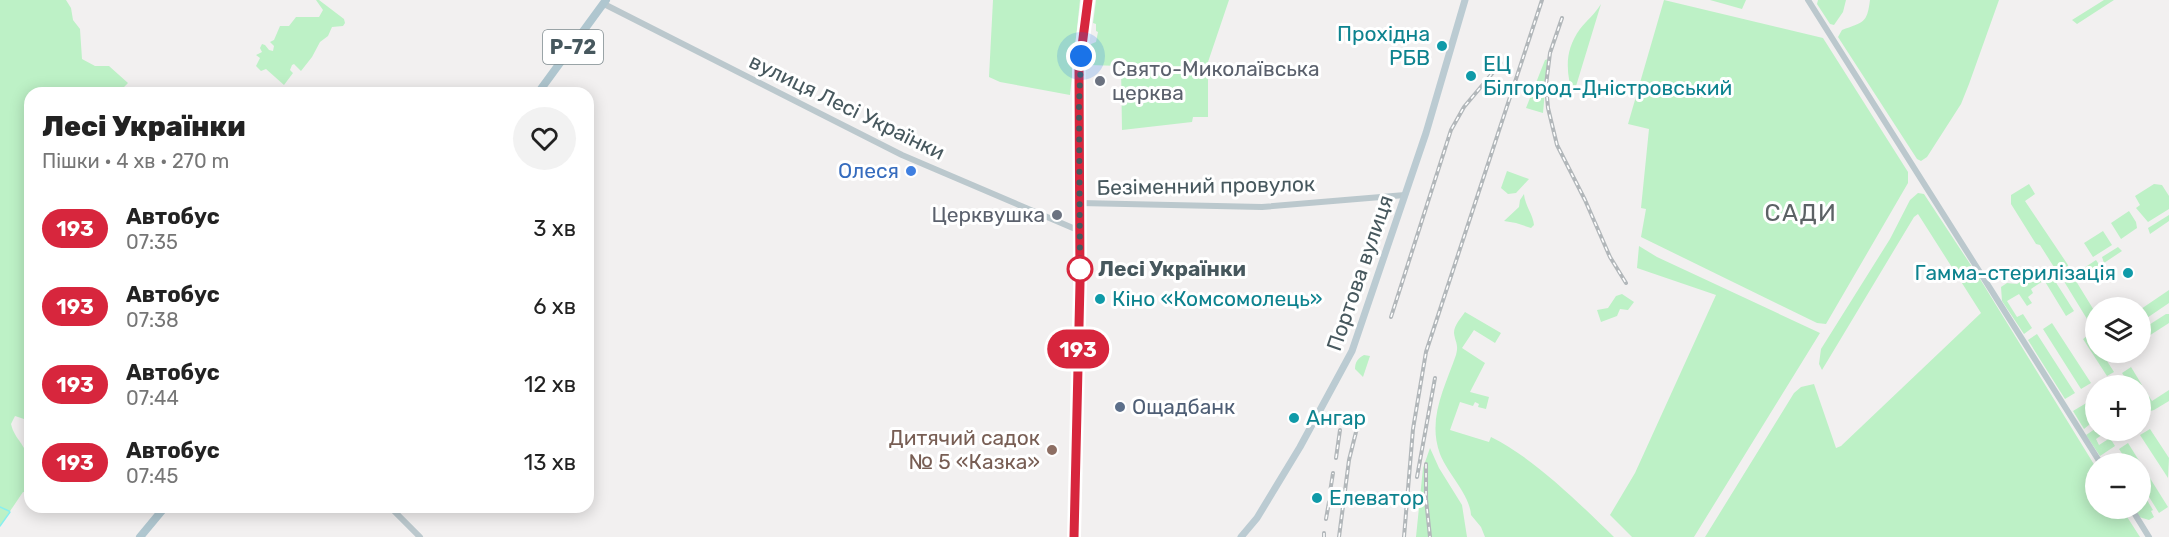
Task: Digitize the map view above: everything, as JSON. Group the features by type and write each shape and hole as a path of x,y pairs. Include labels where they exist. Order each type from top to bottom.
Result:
{"main road":[{"path":"1074,537 1080,231 1079,69 1088,0"},
{"name":"Портова вулиця","path":"1241,537 1257,518 1284,474 1352,351 1405,195 1465,0"},
{"name":"Р-72","path":"542,87 605,2"},
{"path":"140,537 160,513"}],"street":[{"path":"1808,0 2094,453"},
{"name":"вулиця Лесі Українки","path":"605,2 902,155 1080,231"},
{"name":"Безіменний провулок","path":"1080,203 1262,207 1405,195"},
{"path":"396,513 420,537"},
{"path":"2138,519 2149,537"}],"green space":[{"path":"0,0 66,0 71,8 73,20 80,29 82,59 95,66 109,66 128,83 124,87 24,87 24,419 15,416 11,424 24,448 24,492 0,526"},
{"path":"316,0 344,19 345,23 343,26 332,27 328,36 320,42 301,71 294,64 292,65 290,70 293,73 284,85 266,69 261,71 256,66 260,58 256,55 262,52 260,48 262,44 273,51 274,46 270,42 274,40 280,26 289,26 296,17 319,17 323,10"},
{"path":"993,0 1080,0 1070,95 1000,82 989,77"},
{"path":"1096,0 1229,0 1208,62 1208,117 1193,117 1192,122 1122,130 1121,66 1089,65 1091,44 1096,42 1098,32 1096,24 1093,23"},
{"path":"1664,0 1823,38 1908,172 1908,183 1826,324 1817,323 1641,237 1646,209 1641,208 1649,129 1628,124"},
{"path":"1710,0 1746,0 1742,9"},
{"path":"1818,0 1846,0 1843,12 1834,25 1830,24 1817,4"},
{"path":"1870,0 1999,0 1961,104 1927,157 1921,161 1917,159 1838,37 1842,30 1863,21"},
{"path":"2104,0 2114,0 2077,24 2072,20"},
{"path":"1601,4 1573,96 1568,70 1571,45 1580,29"},
{"path":"1548,59 1543,113 1526,108 1545,60"},
{"path":"1507,171 1529,179 1516,193 1508,194 1501,188"},
{"path":"2029,184 2035,194 2025,201 2068,265 2069,271 2063,275 2059,275 2040,245 2036,244 2011,204 2011,195"},
{"path":"2154,184 2162,185 2169,196 2169,209 2148,222 2136,208 2140,205 2135,196"},
{"path":"1918,193 1924,194 1980,279 2087,453 2085,453 2085,519 2128,519 2140,537 1705,537 1794,393 1801,387 1814,384 1836,448 1841,446 1981,313 1918,214 1914,217 1822,370 1819,364 1821,349 1890,239 1910,200"},
{"path":"1524,194 1534,225 1531,228 1504,221 1519,207"},
{"path":"2129,211 2137,228 2121,239 2111,223"},
{"path":"2169,215 2169,221 2150,234 2148,228"},
{"path":"2103,231 2112,245 2093,257 2084,243"},
{"path":"1639,246 1657,257 1820,333 1694,537 1632,537 1610,515 1635,473 1716,295 1637,268"},
{"path":"2118,247 2122,251 2104,263 2102,257"},
{"path":"2096,260 2100,266 2076,281 2086,297 2085,316 2065,283 2066,280"},
{"path":"2048,270 2074,311 2066,316 2041,275"},
{"path":"2037,271 2043,281 2031,289 2033,293 2028,297 2032,303 2027,306 2019,294 2007,301 2017,317 2023,314 2032,328 2024,334 2002,301 2001,287 2007,283 2017,284"},
{"path":"2169,290 2169,303 2151,315 2151,302"},
{"path":"1622,294 1634,302 1628,310 1620,309 1617,316 1601,322 1597,310 1608,308 1616,296"},
{"path":"1465,312 1501,333 1495,343 1474,330 1462,348 1485,363 1470,392 1489,397 1486,409 1478,407 1479,404 1475,402 1473,406 1460,402 1450,430 1489,442 1491,437 1524,457 1556,482 1614,537 1485,537 1481,527 1471,515 1463,492 1440,454 1435,428 1439,403 1457,351 1454,330"},
{"path":"2169,314 2169,323 2151,335 2151,324"},
{"path":"2052,323 2086,375 2085,387 2081,389 2043,329"},
{"path":"2037,334 2075,393 2065,399 2028,340"},
{"path":"1364,355 1370,356 1363,377 1355,369 1357,360"},
{"path":"2099,363 2108,363 2114,372 2106,375"},
{"path":"2131,367 2136,375 2123,375 2122,373"},
{"path":"2169,390 2169,401 2151,411 2151,399 2152,401"},
{"path":"2085,404 2084,429 2073,411"},
{"path":"2151,431 2169,458 2168,478 2144,441 2151,441"},
{"path":"2090,441 2097,441 2099,445 2105,441 2112,441 2115,446 2104,453 2098,453"},
{"path":"2128,443 2134,453 2122,453 2119,449"},
{"path":"1430,448 1439,468 1462,505 1467,537 1416,537 1423,468"},
{"path":"2151,480 2168,507 2159,513 2151,500"}],"waterway":[{"path":"0,507 9,511"},
{"path":"0,526 10,512"}],"railway":[{"path":"1404,537 1413,429 1426,352 1542,0"},
{"path":"1562,18 1550,53 1546,85 1548,108 1557,145 1610,257 1626,283"},
{"path":"1391,317 1451,130 1464,107 1501,63"},
{"path":"1417,477 1435,378"},
{"path":"1339,537 1349,460 1358,424"},
{"path":"1336,458 1340,430"},
{"path":"1426,464 1426,499 1430,537"},
{"path":"1330,492 1333,473"},
{"path":"1326,519 1329,502"}],"bus line":[{"name":"193","path":"1074,537 1080,283 1079,69 1088,0"}],"place":[{"name":"Прохідна РБВ","path":"1442,46"},
{"name":"ЕЦ Білгород-Дністровський","path":"1471,76"},
{"name":"Свято-Миколаївська церква","path":"1100,81"},
{"name":"Олеся","path":"911,171"},
{"name":"Церквушка","path":"1057,215"},
{"name":"Лесі Українки","path":"1080,269"},
{"name":"Гамма-стерилізація","path":"2128,273"},
{"name":"Кіно «Комсомолець»","path":"1100,299"},
{"name":"Ощадбанк","path":"1120,407"},
{"name":"Ангар","path":"1294,418"},
{"name":"Дитячий садок № 5 «Казка»","path":"1052,450"},
{"name":"Елеватор","path":"1317,498"}],"district":[{"name":"САДИ","path":"1801,213"}],"route":[{"path":"1080,269 1079,69 1081,56"}]}
